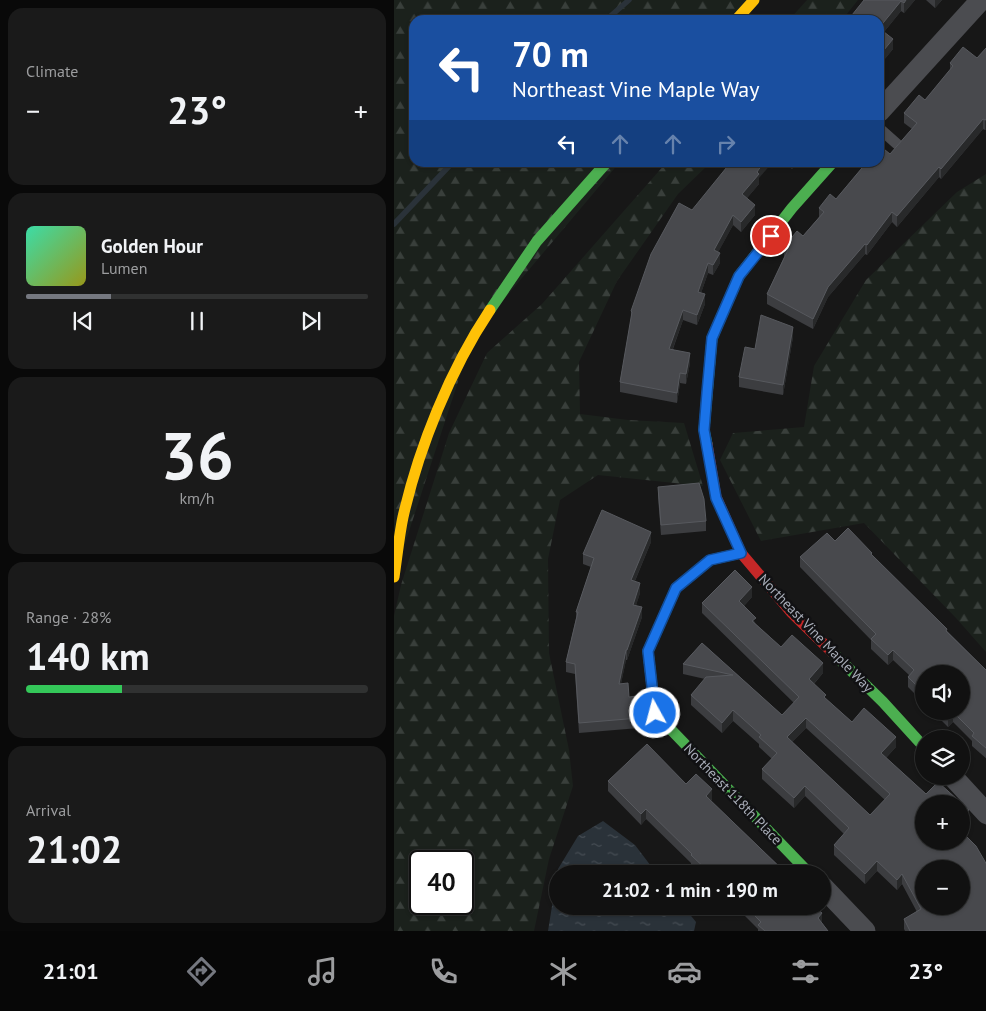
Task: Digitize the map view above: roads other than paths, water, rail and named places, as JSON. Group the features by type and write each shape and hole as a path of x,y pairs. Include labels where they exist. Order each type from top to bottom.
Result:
{"street":[{"path":"740,15 754,0"},
{"path":"884,107 981,0"},
{"path":"394,577 403,517 418,464 449,384 474,336 537,241 603,167"},
{"name":"Northeast Vine Maple Way","path":"829,167 792,208 739,276 712,338 704,430 716,498 741,553 791,612 883,702 915,737"},
{"name":"Northeast 118th Place","path":"741,553 710,560 676,588 648,651 655,713 801,865"},
{"path":"960,785 986,814"},
{"path":"831,895 865,931"}],"lane":[{"path":"884,133 896,144"}],"water":[{"path":"603,821 635,845 650,865 560,865 578,836"},
{"path":"551,915 690,915 696,922 694,931 548,931"}],"waterway":[{"path":"612,15 629,0"},
{"path":"394,224 448,167"}]}
